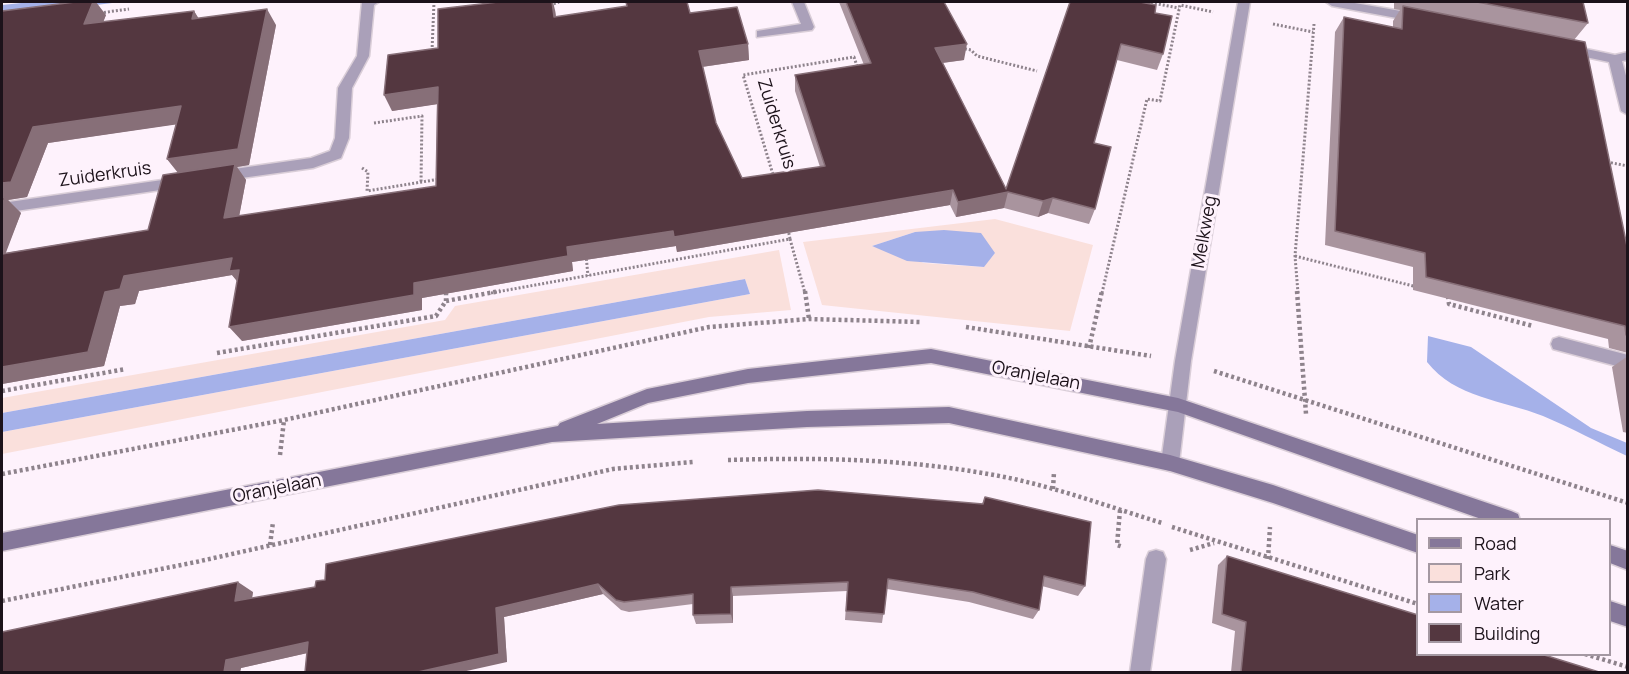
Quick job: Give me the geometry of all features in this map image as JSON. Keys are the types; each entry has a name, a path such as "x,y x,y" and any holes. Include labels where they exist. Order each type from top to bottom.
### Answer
{"main road":[{"name":"Oranjelaan","path":"552,434 646,396 748,376 931,356 1178,405 1508,518"},
{"name":"Oranjelaan","path":"2,542 552,434 807,419 949,415 1170,463 1273,494 1416,543"},
{"path":"1611,554 1628,561"},
{"path":"1611,611 1628,617"}],"street":[{"path":"336,154 344,127 345,88 363,56 368,2 373,2"},
{"path":"761,34 808,27 798,2"},
{"name":"Melkweg","path":"1170,463 1244,2"},
{"path":"1332,2 1371,5 1434,21"},
{"path":"1559,47 1621,57 1628,111"},
{"name":"Zuiderkruis","path":"2,208 313,163 336,154"},
{"path":"1559,344 1628,362"},
{"path":"1140,672 1156,560"}],"path":[{"path":"432,58 434,2"},
{"path":"544,6 559,2"},
{"path":"1147,2 1179,8 1180,5 1314,32"},
{"path":"1084,385 1090,346 1147,99 1160,101 1179,8"},
{"path":"94,14 129,9"},
{"path":"433,26 443,21"},
{"path":"1304,447 1308,400 1295,256 1314,22"},
{"path":"957,47 971,50 977,56 1037,71"},
{"name":"Zuiderkruis","path":"777,188 743,75 854,57 860,74"},
{"path":"344,127 422,116 421,183"},
{"path":"336,154 368,172 367,191 444,178"},
{"path":"1605,161 1628,166"},
{"path":"787,222 808,302 809,319"},
{"path":"446,301 790,239"},
{"path":"585,246 588,276"},
{"path":"1295,256 1426,290"},
{"path":"217,353 436,316 446,301 446,279"},
{"path":"1437,292 1448,295 1449,304 1533,326 1559,344"},
{"path":"2,391 126,369"},
{"path":"1053,489 1058,437"},
{"path":"719,460 810,457 874,459 965,471 1053,489 1268,559 1416,603"},
{"path":"2,601 196,562 613,469 696,462"},
{"path":"1268,559 1273,494"},
{"path":"1592,656 1628,667"}],"green space":[{"path":"995,219 1093,245 1070,331 822,305 803,242","holes":["915,232 995,253 983,267 924,263 872,246"]},
{"path":"779,250 791,310 709,317 2,454 2,432 750,294 745,279 2,413 2,398 445,320 455,306"}],"water":[{"path":"31,2 120,2 2,17 2,5"},
{"path":"944,230 981,233 995,253 984,267 907,261 872,246 915,232"},
{"path":"745,279 750,294 2,432 2,413"},
{"path":"1428,336 1471,347 1591,428 1627,443 1627,456 1543,416 1465,391 1451,383 1427,362"}],"building":[{"path":"93,2 84,24 194,11 192,19 267,9 238,149 167,159 181,106 33,127 11,182 2,183 2,11"},
{"path":"498,2 552,2 554,17 627,6 626,2 687,2 690,13 737,7 748,44 699,51 716,123 742,178 825,166 795,75 871,63 846,2 944,2 967,44 935,48 1006,189 1070,2 1140,2 1156,5 1155,13 1172,16 1163,54 1121,44 1094,143 1111,147 1095,209 1053,198 1043,201 1008,192 958,202 953,190 674,237 673,231 567,247 568,256 414,283 414,295 229,327 239,270 229,271 232,258 124,276 120,289 105,292 88,352 2,367 2,254 148,230 163,175 235,164 224,218 436,186 438,87 384,95 388,55 438,48 438,9"},
{"path":"1477,2 1583,2 1588,23"},
{"path":"1403,6 1585,42 1628,251 1628,335 1626,335 1625,326 1426,277 1425,253 1335,231 1344,17 1402,29"},
{"path":"818,490 983,504 985,497 1091,522 1085,586 1044,576 1039,610 973,592 888,579 884,614 846,611 848,582 731,587 731,614 693,615 693,594 624,602 616,600 598,584 496,608 499,654 418,672 305,672 308,642 226,660 224,672 2,672 2,632 238,582 235,601 315,587 316,581 325,580 326,564 619,505"},
{"path":"1227,556 1416,614 1416,656 1547,656 1599,672 1241,672 1246,622 1222,614"}]}
